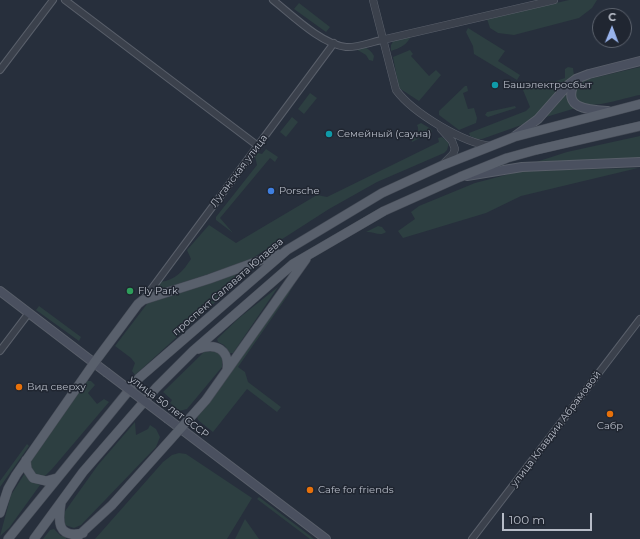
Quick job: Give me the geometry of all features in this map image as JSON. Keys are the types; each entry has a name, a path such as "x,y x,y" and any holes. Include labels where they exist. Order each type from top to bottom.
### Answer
{"main road":[{"path":"514,137 538,119 568,85 576,79 588,74 640,61"},
{"path":"576,79 571,95 576,105 581,108 612,111"},
{"name":"проспект Салавата Юлаева","path":"8,539 56,478 139,378 287,250 382,193 443,165 514,137 640,104"},
{"path":"34,539 62,500 130,416 193,351 293,264 384,211 507,158 640,126"},
{"path":"460,177 522,167 640,162"},
{"path":"0,513 8,489 26,460 134,309 144,300 251,265 287,250"},
{"path":"75,539 112,505 181,430 206,400 294,274 310,254"},
{"name":"улица 50 лет СССР","path":"0,291 28,314 326,539"},
{"path":"193,351 209,346 219,348 226,354 228,364 227,370"},
{"path":"26,460 27,469 33,478 46,481 56,478"},
{"path":"62,500 59,521 62,529 71,534 84,532"}],"street":[{"path":"0,70 53,0"},
{"path":"65,0 258,146"},
{"path":"273,0 320,36 334,43 347,47 554,0"},
{"path":"373,0 396,90 401,97 435,123 450,138 455,149 453,154 443,165"},
{"name":"Луганская улица","path":"144,300 334,43"},
{"path":"435,123 479,144 492,146"},
{"path":"0,351 28,314"},
{"name":"улица Клавдии Абрамовой","path":"472,539 640,319"}],"shaded area":[{"path":"569,0 597,0 592,8 579,18 514,35 498,33 490,28 487,19"},
{"path":"299,3 330,27 326,32 294,9"},
{"path":"468,28 505,51 498,61 520,75 517,80 474,54 473,46 466,32"},
{"path":"411,36 403,46 391,51 391,45 394,40"},
{"path":"361,46 372,52 374,56 373,61 369,60 366,55 356,49"},
{"path":"410,50 413,54 411,56 429,76 436,70 441,75 419,101 399,88 393,57"},
{"path":"568,67 573,68 574,76 535,118 527,123 482,139 477,139 470,136 469,133 526,111 530,107 523,90 529,86 529,83 556,81 565,78 565,69"},
{"path":"640,67 640,95 608,103 590,105 578,102 576,99 574,90 577,85 585,80"},
{"path":"465,86 467,86 468,91 463,93 468,109 474,108 477,118 476,123 459,130 439,115 439,111"},
{"path":"568,92 568,100 576,108 546,117"},
{"path":"310,93 317,98 304,114 298,109"},
{"path":"515,106 516,108 488,117 485,115 487,112"},
{"path":"292,117 298,122 286,137 280,132"},
{"path":"421,123 431,129 432,132 412,142 411,139 418,131 417,125"},
{"path":"640,136 640,159 533,163 567,152"},
{"path":"442,137 449,143 447,150 444,153 377,182 329,209 248,261 151,293 160,282 175,277 185,267 191,259 187,250 209,225 236,243 317,195 327,197 439,142 438,138"},
{"path":"266,149 278,157 275,162 270,158 220,218 233,233 216,220 216,217 257,165 255,156 258,153 262,154"},
{"path":"638,168 521,196 486,213 403,238 398,231 415,219 411,212 419,206 475,183 521,171"},
{"path":"378,226 382,227 386,232 379,234 366,232"},
{"path":"255,266 135,375 132,371 135,363 131,358 115,346 147,304 155,298"},
{"path":"290,283 293,286 288,295 238,367 245,372 248,382 281,407 277,412 247,389 213,432 198,420 197,417"},
{"path":"278,287 233,353 230,353 224,345 218,342 217,339 239,318"},
{"path":"39,306 81,337 79,341 36,310"},
{"path":"214,349 222,357 222,367 187,409 179,411 170,403 172,400 163,392 205,351"},
{"path":"87,381 91,381 95,385 88,393 97,404 104,399 109,402 44,477 36,475 31,471 29,460 82,384"},
{"path":"135,422 136,435 148,429 150,425 156,429 160,437 156,447 81,525 74,528 65,525 63,514 98,465"},
{"path":"27,444 29,446 0,487 0,481"},
{"path":"179,453 186,454 252,498 227,539 95,539 163,462 172,455"},
{"path":"25,473 30,480 40,485 9,528 0,536 11,495"},
{"path":"259,497 314,539 310,539 257,499"},
{"path":"245,519 259,539 235,539"},
{"path":"54,529 61,536 66,536 66,539 43,539 50,530"}],"place":[{"name":"Башэлектросбыт","path":"495,85"},
{"name":"Семейный (сауна)","path":"329,134"},
{"name":"Porsche","path":"271,191"},
{"name":"Fly Park","path":"130,291"},
{"name":"Вид сверху","path":"19,387"},
{"name":"Сабр","path":"610,414"},
{"name":"Cafe for friends","path":"310,490"}]}
